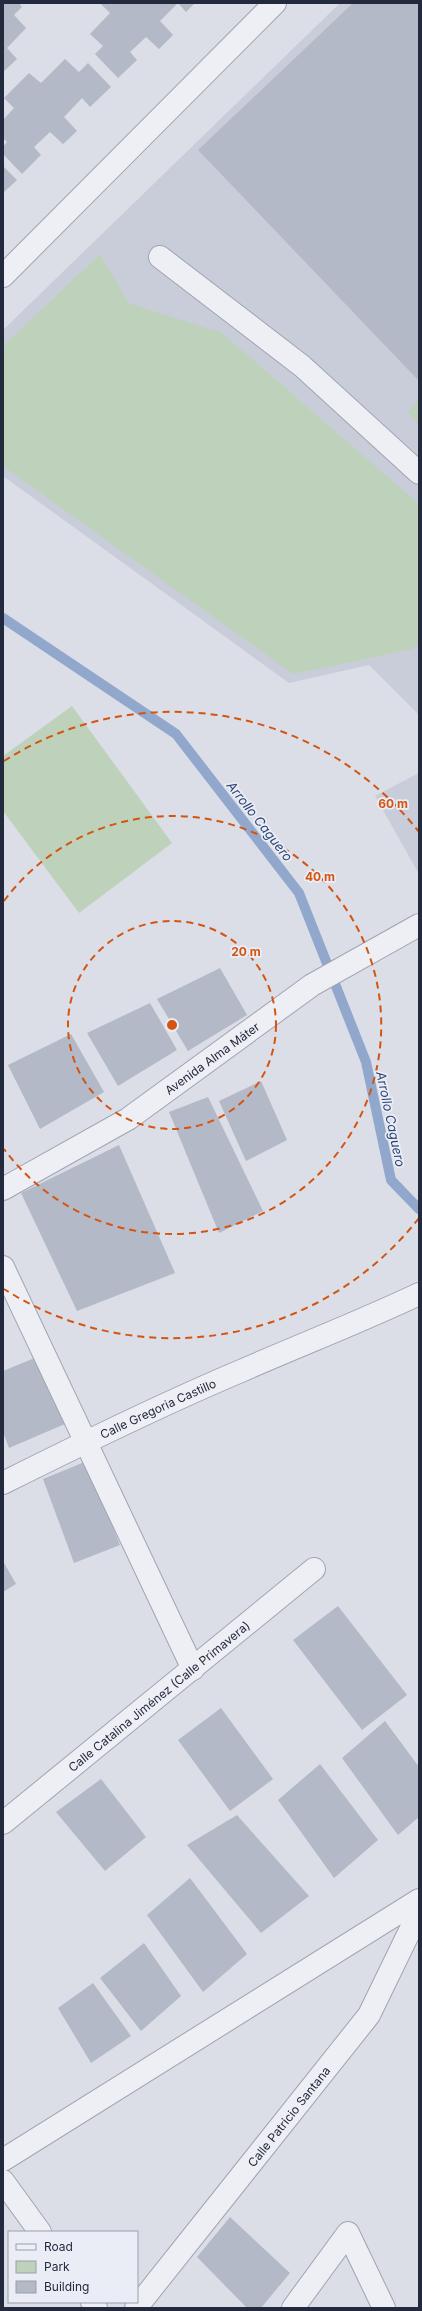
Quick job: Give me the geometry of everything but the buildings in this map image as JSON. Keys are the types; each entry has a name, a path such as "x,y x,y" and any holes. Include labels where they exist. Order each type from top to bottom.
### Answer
{"street":[{"path":"3,276 275,3"},
{"path":"160,257 302,366 419,473"},
{"name":"Avenida Alma Máter","path":"3,1189 128,1119 312,986 419,925"},
{"path":"3,1267 193,1669"},
{"name":"Calle Gregoria Castillo","path":"3,1483 86,1442 240,1371 316,1340 419,1294"},
{"name":"Calle Catalina Jiménez (Calle Primavera)","path":"3,1823 314,1570"},
{"path":"3,2160 419,1900"},
{"name":"Calle Patricio Santana","path":"136,2308 369,2015 419,1912"},
{"path":"3,2181 39,2231"},
{"path":"293,2308 348,2233 384,2308"}],"shaded area":[{"path":"340,3 419,3 419,715 369,665 289,683 3,476 3,330"},
{"path":"419,773 419,874 375,796"}],"green space":[{"path":"100,254 129,303 222,333 419,504 419,644 413,649 293,674 3,466 3,346"},
{"path":"419,399 419,424 407,413"},
{"path":"72,706 172,843 79,913 3,811 3,756"}],"waterway":[{"name":"Arrollo Caguero","path":"3,618 176,734 299,893 366,1062 391,1180 419,1209"}]}
